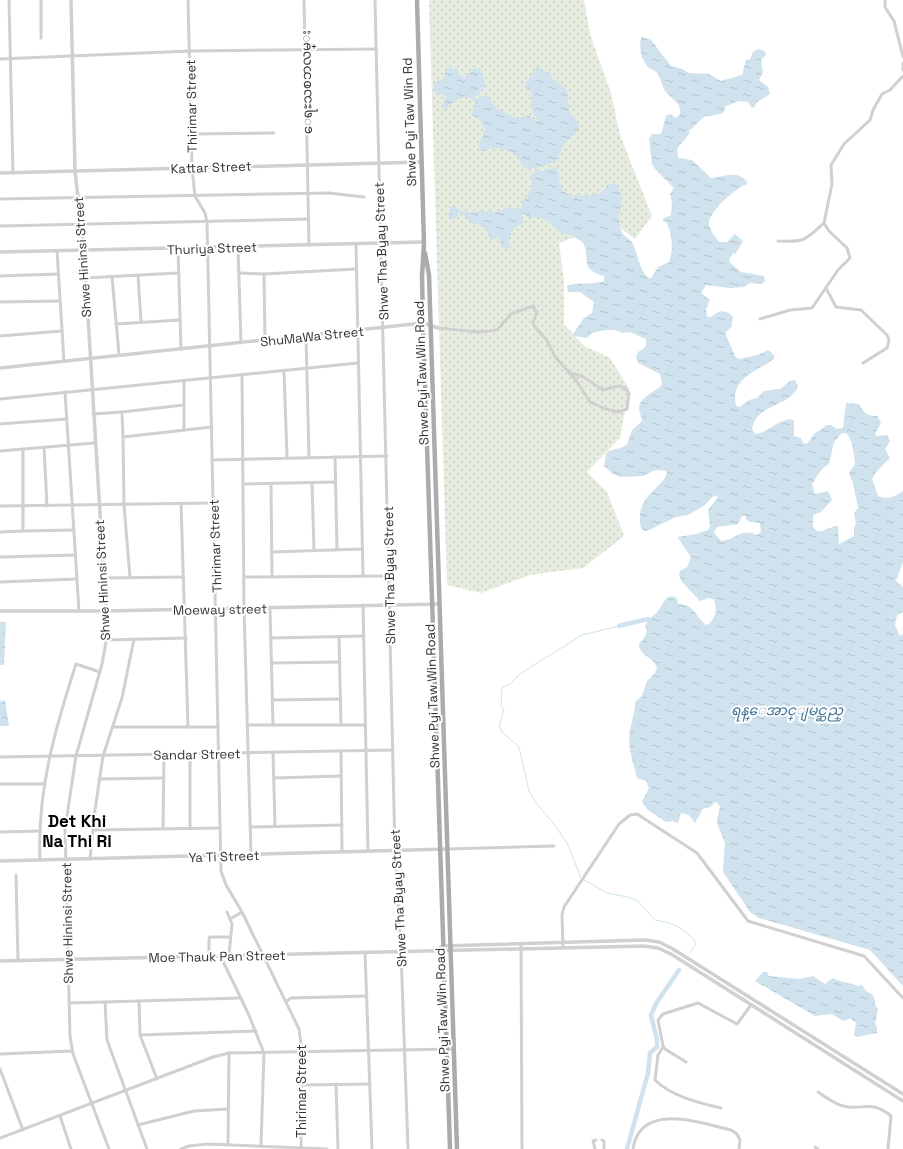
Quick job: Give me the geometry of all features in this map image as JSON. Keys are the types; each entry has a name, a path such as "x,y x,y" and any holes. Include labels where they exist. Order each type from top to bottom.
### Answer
{"main road":[{"name":"Shwe Pyi Taw Win Rd","path":"416,0 424,243"},
{"name":"Shwe Pyi Taw Win Road","path":"424,243 422,276 423,324 450,1149"},
{"name":"Shwe Pyi Taw Win Road","path":"424,243 429,275 450,946 458,1149"}],"street":[{"path":"8,0 13,173"},
{"path":"41,38 42,0"},
{"name":"Shwe Hininsi Street","path":"71,0 75,171 84,251 94,443 106,611 106,640 100,672 76,756 66,829 69,1003 72,1051 109,1149"},
{"name":"Thirimar Street","path":"188,0 192,168 195,196 205,213 207,222 221,871 226,885 242,912 287,1001 299,1030 302,1052 301,1148"},
{"name":"ေရႊသစၥာလမ္း","path":"304,0 309,245"},
{"name":"Shwe Tha Byay Street","path":"375,0 384,328 395,850 401,952 408,1149"},
{"path":"885,0 885,7 894,21 903,57"},
{"path":"0,59 190,51 376,49"},
{"path":"903,63 903,70"},
{"path":"778,241 796,242 806,239 824,223 832,184 831,165 844,144 870,120 873,110 882,94 890,90 903,76"},
{"path":"191,134 274,133"},
{"name":"Kattar Street","path":"0,173 422,162"},
{"path":"0,199 329,193 364,197"},
{"path":"0,226 308,219"},
{"path":"760,319 790,310 812,308 838,270 850,258 847,248 828,231 824,223"},
{"name":"Thuriya Street","path":"0,252 424,243"},
{"path":"356,245 363,576"},
{"path":"238,247 242,343"},
{"path":"178,249 181,349"},
{"path":"57,251 64,361"},
{"path":"240,273 264,274 356,269"},
{"path":"85,278 178,273"},
{"path":"0,276 58,274"},
{"path":"264,274 265,341"},
{"path":"138,275 141,322"},
{"path":"112,277 119,354"},
{"path":"826,288 836,307 861,310 888,335 889,340 886,348 863,363"},
{"path":"0,302 60,301"},
{"name":"ShuMaWa Street","path":"0,368 119,354 265,341 423,324 438,328 479,332 496,330 511,314 533,306 537,313 533,322 534,326 543,335 555,357 570,372 593,404 621,413 627,409 629,393 626,388 621,386 612,386 603,390 592,381 579,374 570,372"},
{"path":"116,324 180,320"},
{"path":"0,336 62,331"},
{"path":"306,336 308,368 309,457"},
{"path":"0,399 91,389 242,376 358,363"},
{"path":"284,371 287,457"},
{"path":"242,376 245,577 244,608 251,855"},
{"path":"184,381 184,430"},
{"path":"66,392 79,611"},
{"path":"93,414 184,405"},
{"path":"122,412 124,505 130,578"},
{"path":"426,418 433,418"},
{"path":"0,424 67,419"},
{"path":"123,437 212,428"},
{"path":"0,451 94,443"},
{"path":"44,448 48,506"},
{"path":"23,450 23,531"},
{"path":"335,456 337,549"},
{"path":"212,460 243,458 387,456"},
{"path":"243,484 335,482"},
{"path":"312,483 314,550"},
{"path":"271,484 272,576"},
{"path":"429,493 436,492"},
{"path":"181,503 188,726"},
{"path":"0,506 98,506 213,503"},
{"path":"0,532 74,530"},
{"path":"272,552 362,549"},
{"path":"0,557 75,555"},
{"path":"245,577 389,576"},
{"path":"103,578 184,577"},
{"path":"0,582 77,579"},
{"name":"Moeway street","path":"0,611 185,610 440,604"},
{"path":"363,605 368,851"},
{"path":"270,607 273,725"},
{"path":"271,638 364,636"},
{"path":"339,637 341,725"},
{"path":"106,640 186,638"},
{"path":"90,859 103,756 122,698 134,639"},
{"path":"272,663 340,662"},
{"path":"40,860 39,831 48,757 76,664 100,672"},
{"path":"272,700 340,699"},
{"path":"247,725 366,725"},
{"path":"113,727 218,727"},
{"name":"Sandar Street","path":"0,757 393,750"},
{"path":"341,751 342,852"},
{"path":"272,752 275,826"},
{"path":"163,829 164,754"},
{"path":"190,754 190,828"},
{"path":"274,778 341,776"},
{"path":"99,779 164,778"},
{"path":"0,784 45,784"},
{"path":"563,948 562,915 564,907 619,824 630,815 637,814 697,853 748,921 864,956 903,998"},
{"path":"250,827 342,825"},
{"path":"93,830 220,828"},
{"path":"0,832 39,831"},
{"path":"447,849 554,846"},
{"name":"Ya Ti Street","path":"0,861 447,849"},
{"path":"16,875 18,961"},
{"path":"227,912 232,931 230,936 229,954"},
{"path":"230,919 242,912"},
{"path":"209,955 210,937 230,936"},
{"path":"434,951 443,946 645,940 659,942 673,949 903,1094"},
{"path":"521,944 522,1149"},
{"name":"Moe Thauk Pan Street","path":"0,961 229,954 263,955 365,952 451,952 644,946 658,948 671,954 903,1101"},
{"path":"365,952 372,1149"},
{"path":"220,955 256,1031 264,1053 261,1145"},
{"path":"287,1001 291,998 367,996"},
{"path":"69,1003 241,998"},
{"path":"140,1001 140,1035 157,1079"},
{"path":"105,1002 107,1040 147,1149"},
{"path":"721,1108 706,1105 681,1096 661,1086 655,1080 658,1055 663,1047 658,1020 663,1014 698,1003 736,1024 750,1005"},
{"path":"140,1035 256,1031"},
{"path":"663,1047 686,1062"},
{"path":"0,1138 229,1053 454,1049"},
{"path":"0,1054 72,1051"},
{"path":"228,1144 229,1053"},
{"path":"0,1069 23,1130"},
{"path":"336,1084 338,1149"},
{"path":"302,1085 370,1084"},
{"path":"818,1092 843,1106 876,1106 891,1116 888,1149"},
{"path":"138,1126 194,1111 228,1109"},
{"path":"60,1116 72,1149"},
{"path":"633,1149 639,1134 649,1123 661,1120 681,1119 731,1130 737,1134 740,1140 739,1149"},
{"path":"595,1149 593,1141 596,1140"},
{"path":"602,1140 605,1145 604,1149"},
{"path":"181,1149 207,1144 228,1144 327,1149"}],"shaded area":[{"path":"429,0 584,0 590,34 611,93 620,135 652,216 635,239 614,223 559,243 564,281 564,324 584,346 610,358 629,389 620,438 587,472 607,492 624,536 583,568 530,575 481,593 447,585"}],"water":[{"name":"ရန္ေအာင္ျမင္ဆည္","path":"643,37 651,40 671,66 689,73 709,74 721,81 742,75 746,60 750,59 753,52 758,49 765,51 766,55 761,60 763,72 759,80 768,87 770,94 757,102 754,108 751,107 748,102 739,101 726,106 723,113 705,116 689,131 689,134 677,149 678,158 692,160 711,178 735,175 743,178 747,182 747,184 731,194 718,206 710,218 709,226 719,242 727,242 735,234 743,241 736,253 732,254 729,260 730,263 741,272 764,276 765,281 762,284 750,283 744,287 729,288 706,285 701,293 710,300 706,309 707,317 711,317 722,311 733,317 731,327 725,333 735,356 739,359 758,355 768,350 774,355 774,359 752,372 741,382 735,396 736,406 740,407 749,400 757,398 764,391 780,389 790,381 795,380 798,386 794,393 760,414 752,429 755,434 763,432 781,422 791,419 794,421 794,436 801,438 803,443 807,444 814,434 827,425 831,425 837,429 843,428 846,403 859,404 862,410 866,413 877,416 881,423 875,434 876,436 887,435 890,441 885,449 890,458 876,472 872,479 878,496 885,498 891,497 903,491 903,562 896,581 903,587 903,612 897,615 895,625 900,636 903,634 903,986 870,950 759,918 750,912 723,872 725,843 718,826 717,819 720,807 718,803 715,802 710,807 703,809 695,823 689,815 681,813 678,823 673,821 666,822 648,810 642,802 649,788 646,781 637,778 631,754 629,736 635,702 642,696 647,681 655,673 657,668 653,661 641,651 639,644 646,634 645,626 647,622 670,596 677,598 678,604 691,608 706,625 713,619 716,608 713,599 709,598 700,601 682,582 679,575 680,571 687,567 691,557 678,537 708,530 710,526 708,510 718,497 714,495 704,506 688,515 676,517 647,531 644,531 640,524 643,503 666,476 667,471 655,470 643,476 620,477 613,474 604,466 606,454 609,451 623,447 627,444 632,430 642,421 639,411 641,402 662,384 660,374 638,363 636,357 638,352 646,347 646,339 630,332 622,333 615,330 605,330 592,333 587,338 574,336 573,334 584,318 592,313 594,302 580,292 568,292 567,286 604,281 604,276 592,271 589,268 584,244 571,235 560,232 549,222 541,218 533,217 528,219 525,213 521,215 524,223 516,227 511,232 509,240 510,248 506,249 503,248 498,237 491,240 486,229 481,225 473,224 462,213 458,213 458,216 454,220 449,218 450,206 456,207 461,211 472,213 480,211 496,212 509,207 518,209 522,208 524,200 532,185 529,177 535,172 534,168 528,169 523,167 515,154 506,150 491,148 483,152 478,148 485,130 479,119 471,115 476,103 469,97 465,97 456,100 444,110 442,106 447,97 436,93 434,90 434,83 443,79 447,68 457,69 460,76 466,77 471,69 479,68 482,71 485,87 474,97 476,100 482,96 488,96 500,111 515,118 529,116 537,122 538,121 530,106 532,92 526,88 525,84 537,67 551,74 552,78 567,90 569,111 580,127 564,145 557,161 536,168 537,172 558,167 560,184 563,190 566,193 577,196 600,194 609,184 615,183 621,195 621,230 633,244 645,274 648,278 651,278 658,267 669,262 672,252 671,238 667,223 663,221 663,219 671,215 672,202 670,194 674,188 652,164 649,139 652,134 661,134 666,116 671,114 675,118 679,116 680,108 676,101 665,91 658,74 648,67 644,61 640,49 641,38","holes":["842,433 846,433 853,447 855,464 849,473 853,483 858,508 854,513 856,523 854,528 854,536 839,544 838,526 821,531 818,531 813,527 813,515 821,512 832,500 828,491 815,494 812,485 821,470 829,464 834,442","745,515 746,519 750,522 760,523 761,532 757,535 747,532 731,539 721,541 714,533 717,527 738,524 742,516"]},
{"path":"0,622 6,622 4,665 0,665"},
{"path":"5,700 9,726 0,726 0,701"},
{"path":"763,972 767,972 769,976 799,979 813,976 825,984 833,978 858,986 862,985 866,991 872,994 875,1000 875,1005 878,1009 875,1024 877,1027 877,1033 857,1037 854,1036 856,1023 850,1018 843,1021 832,1014 815,1016 755,981"}],"waterway":[{"path":"619,626 648,619"},
{"path":"581,878 568,845 554,824 536,803 529,791 519,747 502,732 499,726 504,709 501,707 502,688 510,684 519,675 537,663 582,635 619,626"},
{"path":"584,880 607,893 628,897 638,901 655,920 679,927 693,938 696,944 690,953"},
{"path":"627,1149 648,1073 650,1053 657,1047 657,1040 651,1015 657,1002 679,970"}],"district":[{"name":"Det Khi Na Thi Ri","path":"77,831"}]}
